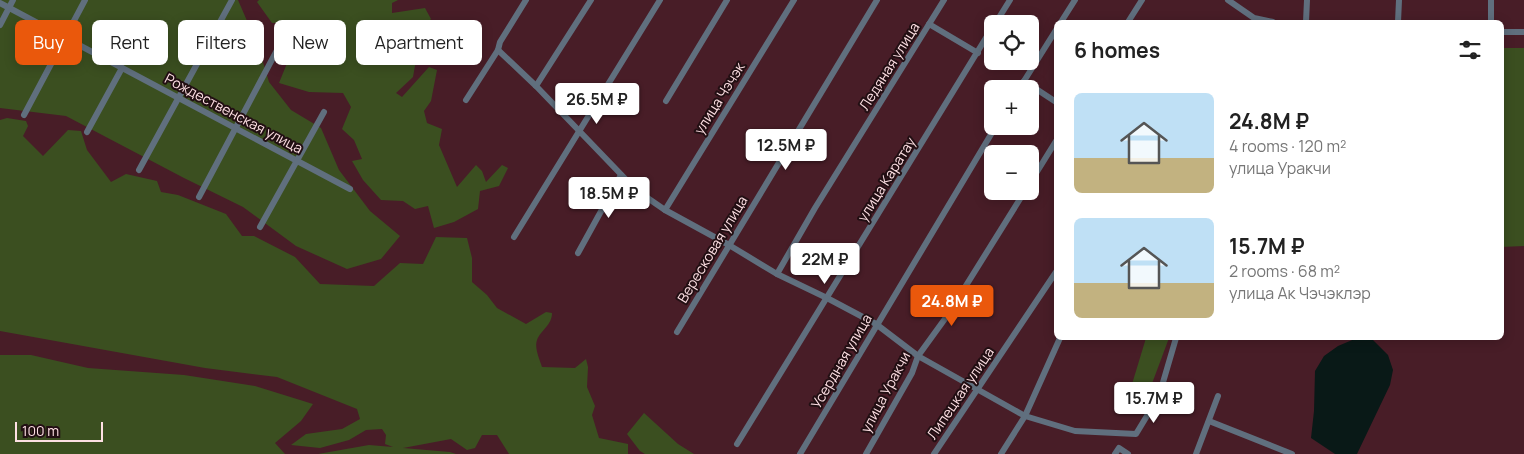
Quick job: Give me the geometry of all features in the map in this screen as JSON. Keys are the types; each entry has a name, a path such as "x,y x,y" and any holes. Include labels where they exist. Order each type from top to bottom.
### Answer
{"street":[{"path":"0,24 13,0"},
{"path":"74,20 85,0"},
{"path":"139,170 232,0"},
{"path":"466,100 498,50 500,42 526,0"},
{"path":"536,86 591,0"},
{"path":"514,237 580,133 660,0"},
{"path":"666,101 727,0"},
{"name":"улица Чэчэк","path":"665,210 794,0"},
{"name":"Вересковая улица","path":"676,332 877,0"},
{"name":"Ледяная улица","path":"776,274 944,0"},
{"path":"1001,15 1010,0"},
{"path":"1062,20 1075,0"},
{"path":"1129,20 1142,0"},
{"path":"1228,0 1258,20"},
{"path":"1306,20 1307,0"},
{"path":"1398,20 1399,0"},
{"path":"1491,0 1491,20"},
{"name":"Рождественская улица","path":"0,3 31,20"},
{"path":"929,24 978,53"},
{"path":"1504,32 1524,32"},
{"path":"1025,80 1054,33"},
{"name":"улица Каратау","path":"737,444 984,42"},
{"name":"Рождественская улица","path":"82,47 350,189"},
{"path":"498,50 536,86 636,190 665,210 729,245 776,274 876,324 918,356 1025,416 1075,431 1136,434 1159,396 1175,340"},
{"path":"199,197 274,56"},
{"path":"24,115 51,65"},
{"path":"87,132 122,68"},
{"path":"1039,91 1054,101"},
{"path":"260,228 324,112"},
{"name":"Усердная улица","path":"800,454 991,135"},
{"path":"1039,168 1054,144"},
{"path":"578,253 621,175"},
{"name":"улица Уракчи","path":"866,454 912,373 918,356 947,316 1019,200"},
{"name":"Липецкая улица","path":"934,454 1054,276"},
{"path":"1001,454 1025,416 1059,340"},
{"path":"1196,454 1218,396"},
{"path":"1209,421 1277,451 1292,454"},
{"path":"1115,454 1119,448 1128,454"}],"green space":[{"path":"0,0 238,0 247,20 178,20 178,65 264,65 269,82 291,110 321,128 339,170 370,211 400,236 381,259 347,269 296,246 243,207 66,116 0,108"},
{"path":"259,0 398,0 392,3 392,13 425,8 430,20 356,20 356,65 415,65 413,77 396,93 402,97 429,67 437,70 431,101 424,111 427,123 442,129 439,145 457,187 476,165 482,171 486,182 502,165 508,168 499,186 480,191 478,209 454,222 434,228 428,206 415,209 403,201 381,200 363,180 352,161 362,159 354,140 342,129 351,107 343,93 309,92 279,83 286,65 346,65 346,20 274,20 274,23 272,23 257,2"},
{"path":"1504,48 1524,48 1524,246 1504,247"},
{"path":"7,118 26,121 28,126 23,136 43,156 68,130 81,131 87,150 111,182 126,174 157,181 161,192 178,195 226,214 242,236 254,236 295,257 320,284 374,286 400,263 423,264 436,237 467,238 472,258 472,282 487,295 497,308 526,324 546,312 552,313 550,321 536,343 542,367 575,368 586,359 588,367 587,387 595,406 592,415 599,438 628,444 628,454 509,454 497,435 482,435 475,448 467,450 451,439 403,448 456,454 318,454 369,445 393,447 385,444 386,435 382,429 366,430 349,440 320,448 291,445 306,434 342,429 360,419 357,409 277,377 205,368 0,331 0,120"},
{"path":"1145,340 1168,340 1141,413 1133,413 1128,407 1129,394"},
{"path":"0,355 31,355 88,368 184,375 255,386 313,404 301,421 275,443 285,454 0,454"},
{"path":"644,413 678,444 694,454 645,454 640,451 627,434"}],"shaded area":[{"path":"1352,340 1373,340 1388,355 1393,370 1390,385 1357,454 1335,454 1311,438 1315,371 1324,356 1338,346"}]}
